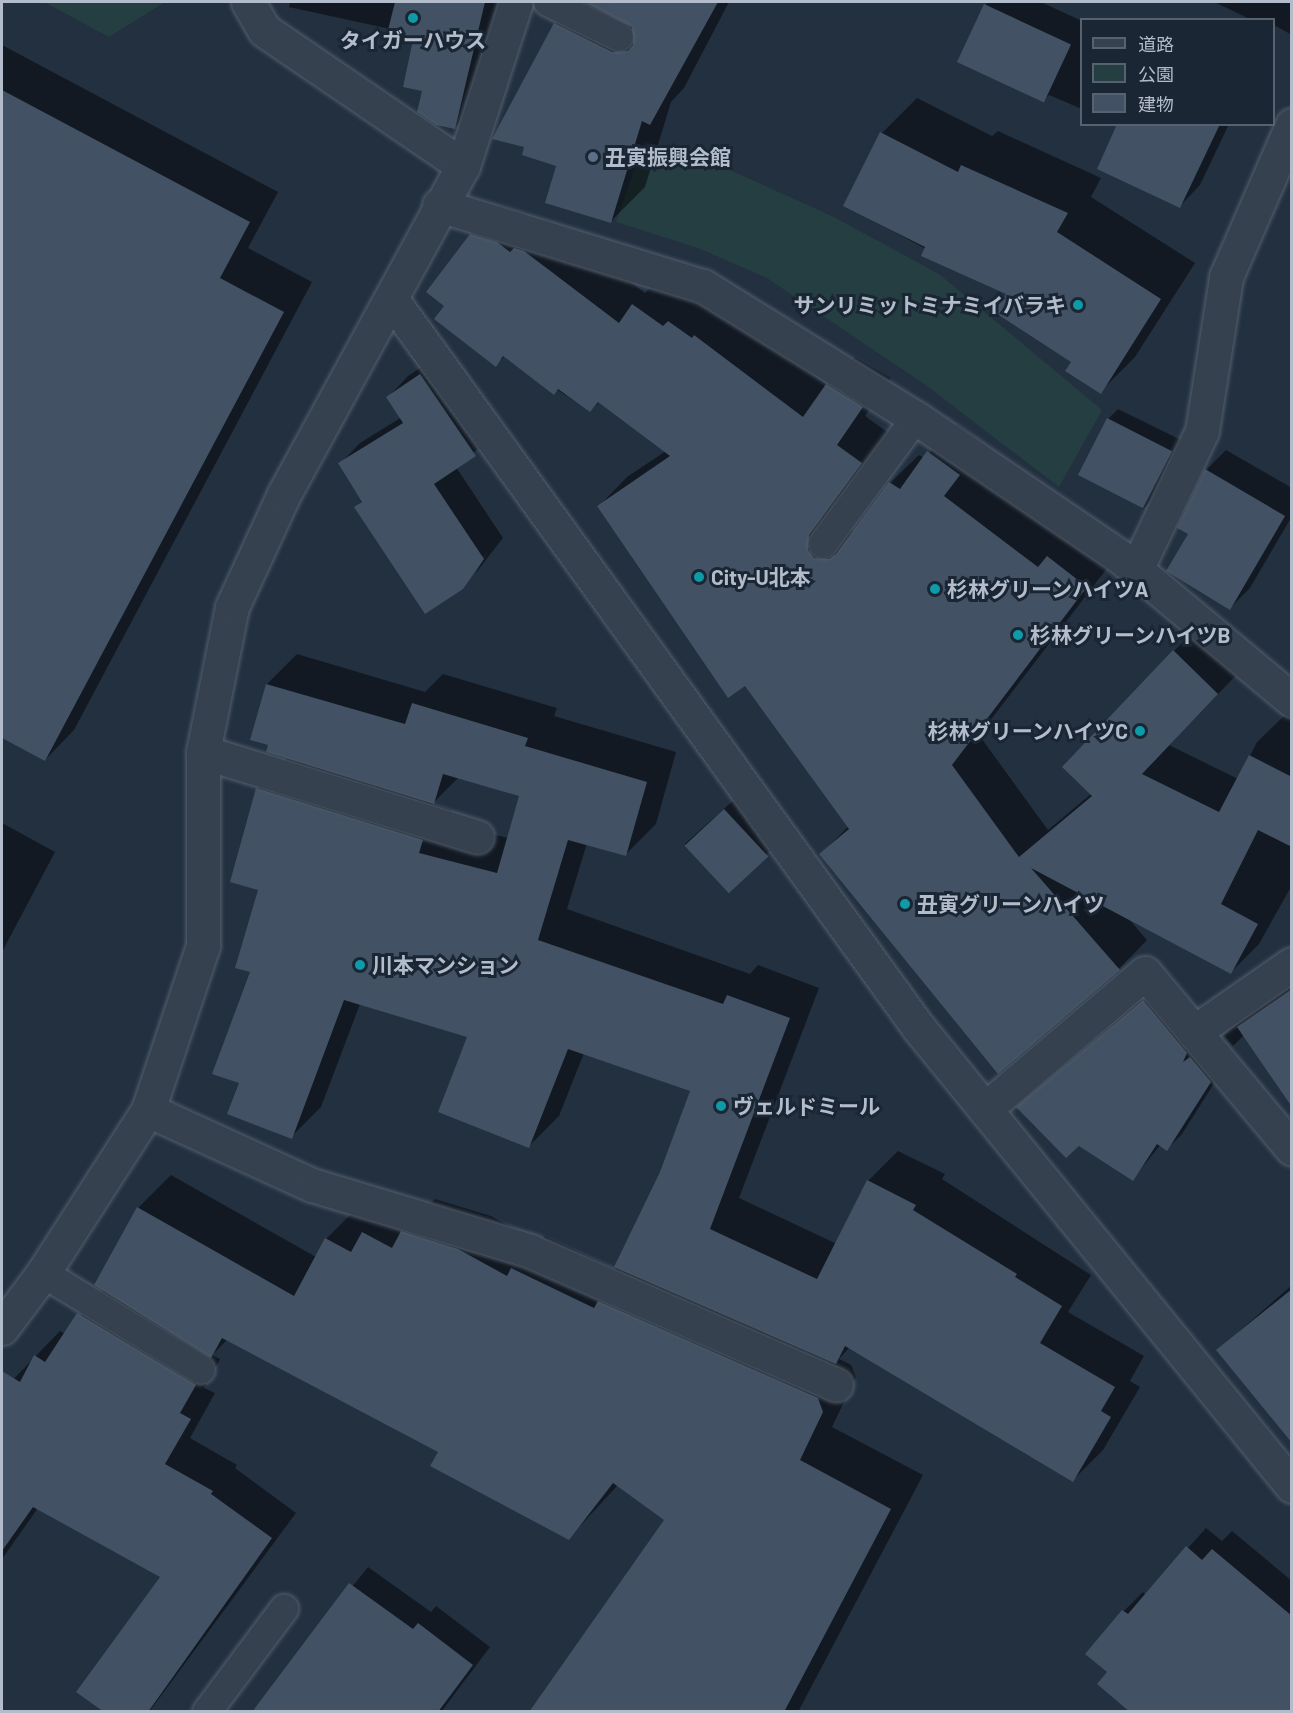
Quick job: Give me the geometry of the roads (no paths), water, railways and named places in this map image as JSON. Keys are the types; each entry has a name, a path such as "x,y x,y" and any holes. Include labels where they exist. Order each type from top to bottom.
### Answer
{"street":[{"path":"248,2 264,30 463,166"},
{"path":"2,1328 43,1273 148,1110 202,946 203,752 232,607 284,494 392,300 439,205 463,166 516,2"},
{"path":"1136,570 1202,430 1226,277 1292,125"},
{"path":"439,205 703,286 916,418 1136,570 1292,700"},
{"path":"392,300 918,1027 1292,1486"},
{"path":"203,752 477,837"},
{"path":"1194,1032 1292,964"},
{"path":"985,1109 1145,974 1292,1149"},
{"path":"148,1110 312,1185 530,1251 836,1385"}],"lane":[{"path":"548,2 618,37"},
{"path":"824,544 916,418"},
{"path":"43,1273 201,1370"},
{"path":"207,1712 284,1609"}],"place":[{"name":"タイガーハウス","path":"413,18"},
{"name":"丑寅振興会館","path":"593,157"},
{"name":"サンリミットミナミイバラキ","path":"1078,305"},
{"name":"City-U北本","path":"699,577"},
{"name":"杉林グリーンハイツA","path":"935,589"},
{"name":"杉林グリーンハイツB","path":"1018,635"},
{"name":"杉林グリーンハイツC","path":"1140,731"},
{"name":"丑寅グリーンハイツ","path":"905,904"},
{"name":"川本マンション","path":"360,965"},
{"name":"ヴェルドミール","path":"721,1106"}]}
